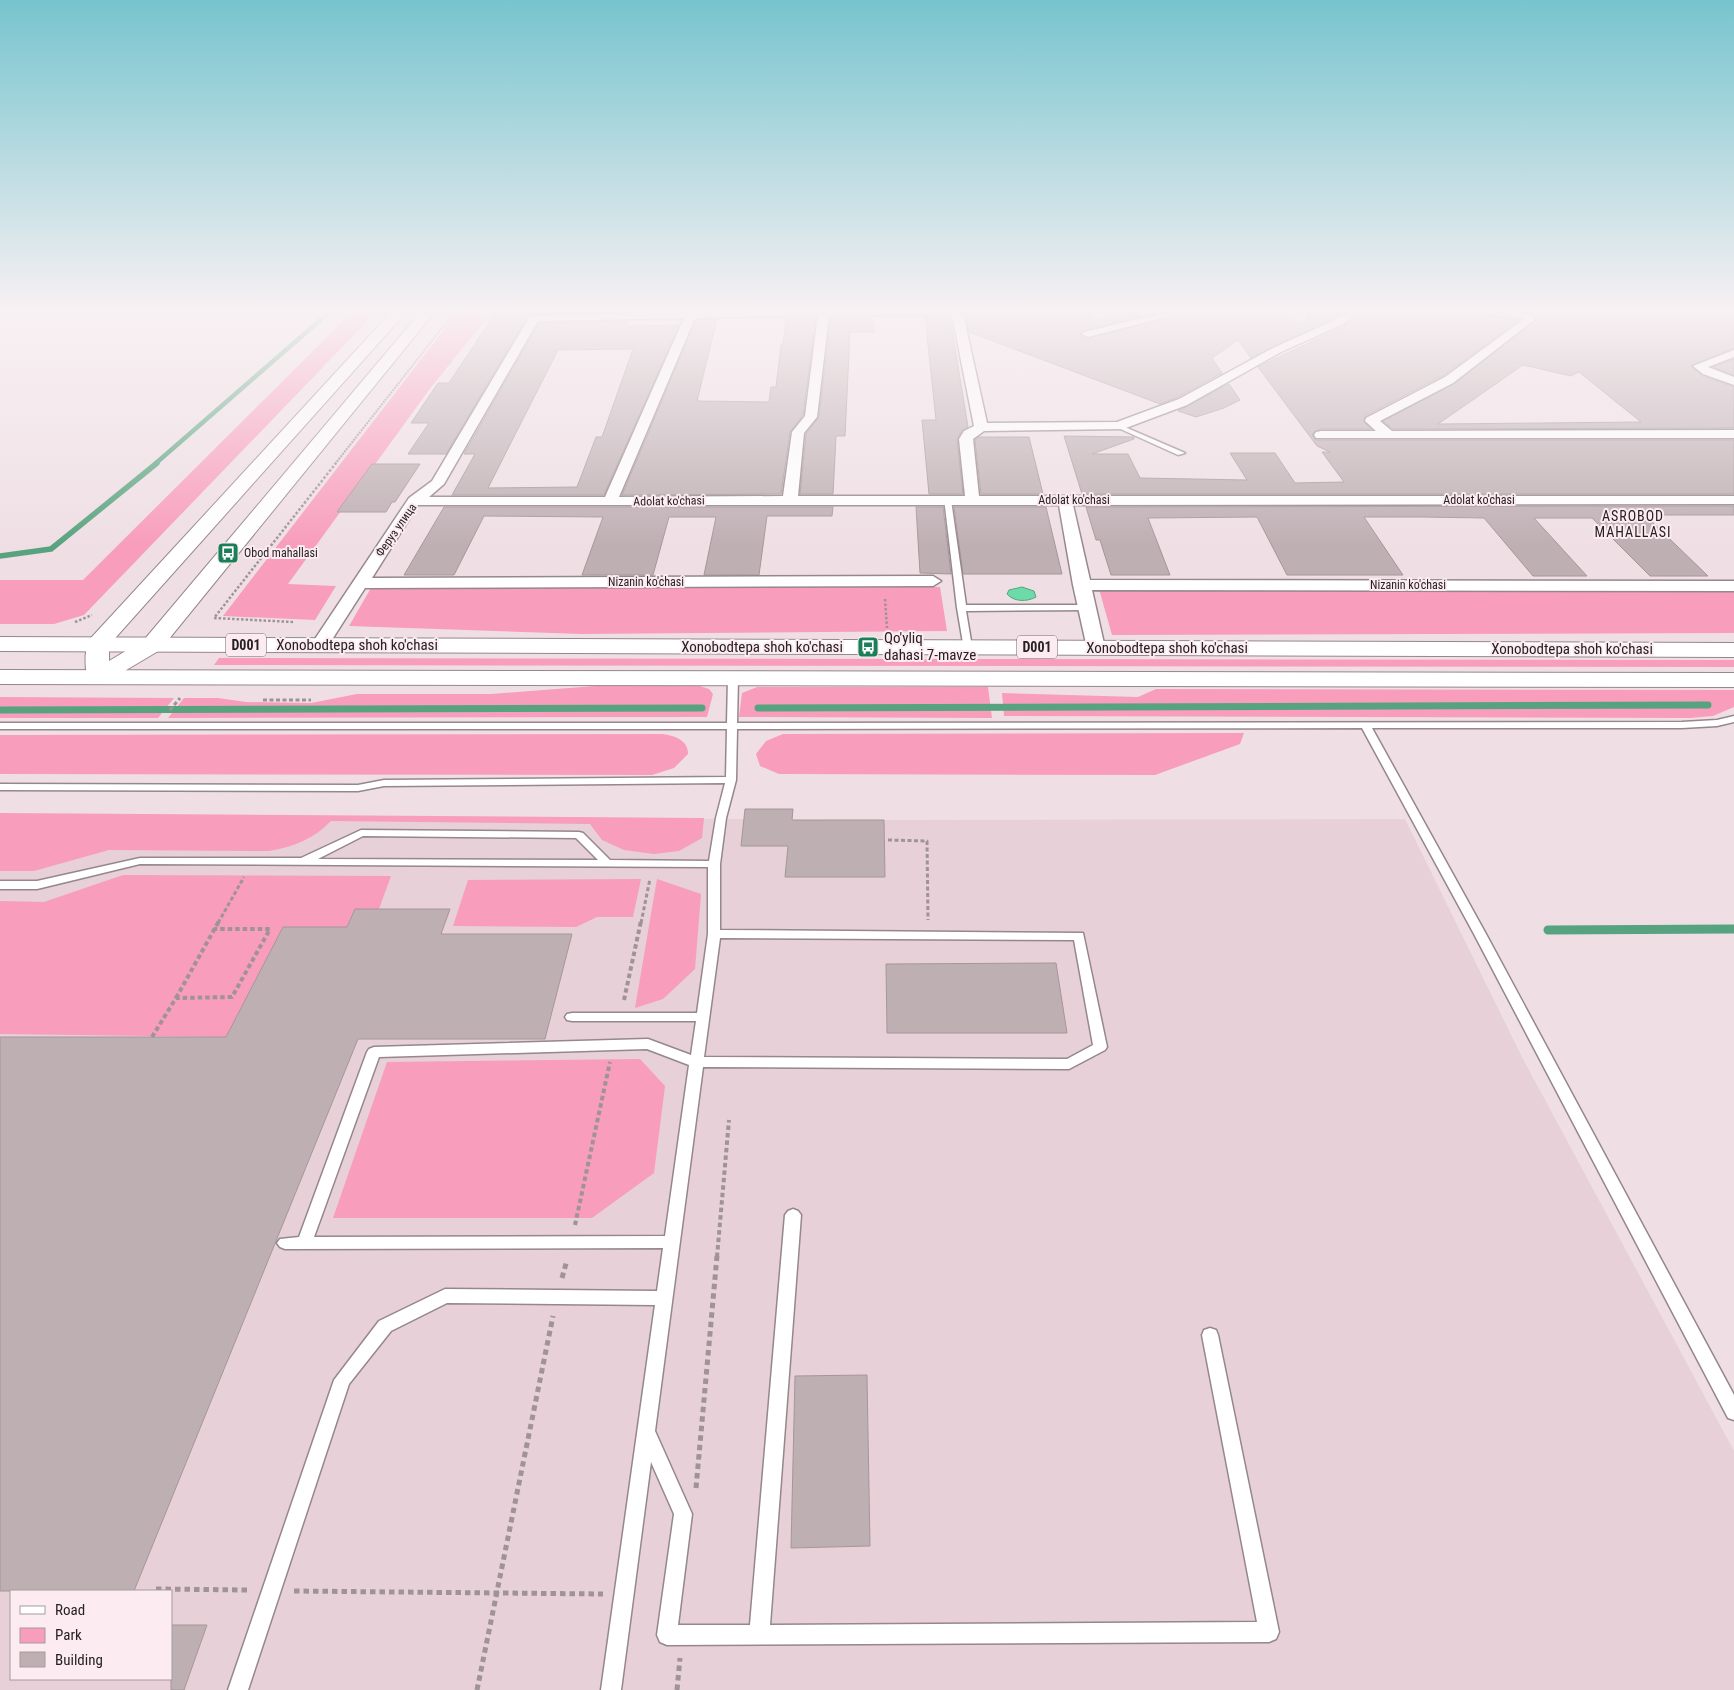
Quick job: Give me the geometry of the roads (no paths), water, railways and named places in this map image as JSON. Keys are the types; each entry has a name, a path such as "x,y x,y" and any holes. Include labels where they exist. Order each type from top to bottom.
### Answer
{"main road":[{"path":"98,677 98,644 330,388"},
{"path":"98,677 152,644 365,388"},
{"name":"Xonobodtepa shoh ko'chasi","path":"0,644 1734,650"},
{"name":"Xonobodtepa shoh ko'chasi","path":"0,677 1734,680"}],"street":[{"name":"Феруз улица","path":"320,645 414,501 437,484 492,388"},
{"path":"610,501 659,388"},
{"path":"790,500 798,432 810,417 814,388"},
{"path":"975,388 981,427"},
{"path":"972,500 966,439 969,434 981,427 1118,426 1184,402 1209,388"},
{"path":"1389,435 1371,421 1434,388"},
{"path":"1321,435 1734,434"},
{"path":"1065,500 1081,585 1096,648"},
{"name":"Adolat ko'chasi","path":"414,501 1734,500"},
{"name":"Nizanin ko'chasi","path":"359,583 933,581"},
{"name":"Nizanin ko'chasi","path":"1081,585 1734,586"}],"lane":[{"path":"1118,426 1181,453"},
{"path":"947,500 968,647"},
{"path":"961,608 1087,608"},
{"path":"611,1690 714,934 714,864 721,818 731,780 733,678"},
{"path":"0,726 1682,725 1717,723 1734,719"},
{"path":"1365,724 1480,934 1734,1412"},
{"path":"0,787 358,788 384,783 731,780"},
{"path":"302,862 361,833 578,835 608,864"},
{"path":"0,885 37,885 140,861 714,864"},
{"path":"304,1243 374,1052 648,1044 696,1062 1069,1064 1100,1047 1079,936 714,934"},
{"path":"572,1017 702,1017"},
{"path":"759,1634 793,1215"},
{"path":"285,1243 672,1242"},
{"path":"238,1690 342,1380 385,1326 445,1296 664,1298"},
{"path":"646,1431 682,1514 667,1635 1269,1632 1210,1335"}],"waterway":[{"path":"155,464 242,388"},
{"path":"0,556 51,549 157,463"},
{"path":"758,708 1708,705"},
{"path":"0,710 702,708"},
{"path":"1548,930 1734,929"}],"place":[{"name":"Obod mahallasi","path":"228,553"},
{"name":"Qo'yliq dahasi 7-mavze","path":"868,647"}],"district":[{"name":"ASROBOD MAHALLASI","path":"1633,524"}]}
